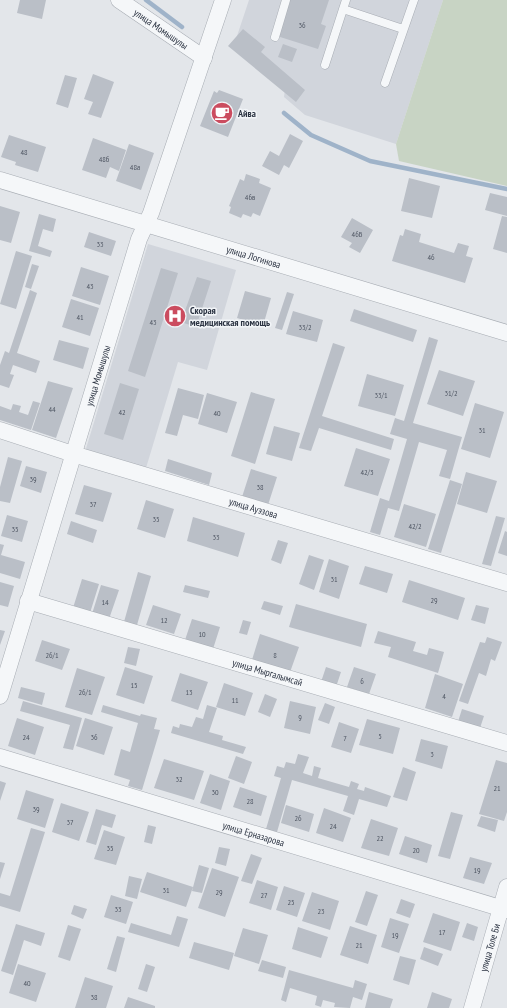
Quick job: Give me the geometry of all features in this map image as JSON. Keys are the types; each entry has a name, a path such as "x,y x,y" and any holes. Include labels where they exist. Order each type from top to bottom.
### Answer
{"street":[{"name":"улица Момышулы","path":"119,0 204,58"},
{"name":"улица Момышулы","path":"0,696 139,239 147,224 223,0"},
{"name":"улица Логинова","path":"0,180 507,333"},
{"name":"улица Ауэзова","path":"0,430 73,454 507,583"},
{"name":"улица Мыргалымсай","path":"28,602 507,743"},
{"name":"улица Ерназарова","path":"0,757 504,909"},
{"name":"улица Толе Би","path":"472,1008 504,909 507,887"}],"lane":[{"path":"275,37 286,0"},
{"path":"325,65 346,0"},
{"path":"385,84 414,0"},
{"path":"343,9 404,29"}],"shaded area":[{"path":"249,0 443,0 396,144 305,115 284,97 286,81 235,42"},
{"name":"Скорая медицинская помощь","path":"148,244 236,270 207,370 178,362 146,468 85,452"}],"green space":[{"path":"443,0 507,0 507,186 399,161 396,144"}],"building":[{"path":"20,0 46,0 42,19 17,13"},
{"path":"289,0 329,0 321,24 326,26 318,49 277,36"},
{"path":"243,29 265,47 261,52 305,90 296,102 228,46"},
{"path":"283,44 297,49 292,62 278,57"},
{"path":"93,74 114,82 101,118 88,114 93,102 84,99"},
{"path":"65,75 77,78 68,108 56,104"},
{"name":"Айва","path":"219,90 243,99 228,137 200,126 214,91 217,93"},
{"path":"290,134 303,141 289,168 284,165 279,175 262,166 270,151 279,156"},
{"path":"9,135 46,147 38,172 15,165 16,162 1,157"},
{"path":"93,138 126,150 119,171 110,167 106,178 82,170"},
{"path":"129,144 154,153 141,190 116,181"},
{"path":"246,174 260,179 259,183 271,188 260,216 253,213 251,217 243,214 241,218 229,213 231,207 229,206 240,179 244,181"},
{"path":"409,178 440,186 432,218 401,211"},
{"path":"490,193 507,197 507,216 485,210"},
{"path":"0,206 20,212 11,243 0,240"},
{"path":"39,214 56,219 53,232 43,229 38,246 52,251 50,257 29,251"},
{"path":"502,216 507,217 507,253 493,249"},
{"path":"352,218 373,230 360,253 349,247 352,243 341,237"},
{"path":"405,229 421,234 419,242 454,253 458,243 469,246 466,256 473,258 465,283 392,261 400,235 403,236"},
{"path":"89,232 116,241 111,256 84,247"},
{"path":"16,251 32,256 16,309 0,304"},
{"path":"32,264 39,266 31,289 25,287"},
{"path":"81,267 109,276 100,305 72,296"},
{"path":"161,268 178,273 145,377 128,371"},
{"path":"197,277 211,281 196,327 181,322"},
{"path":"30,290 37,293 17,353 40,361 36,373 13,365 10,374 14,375 9,388 0,385 0,365 5,351 9,353"},
{"path":"245,291 271,298 263,326 237,318"},
{"path":"287,292 294,294 282,330 275,328"},
{"path":"71,299 99,308 90,336 62,327"},
{"path":"354,309 417,330 413,342 350,321"},
{"path":"293,311 323,320 317,342 286,334"},
{"path":"429,337 438,340 413,423 462,437 450,479 439,476 447,450 419,442 399,511 388,508 380,535 370,532 380,498 389,501 407,439 390,434 395,418 404,421"},
{"path":"59,340 89,348 83,369 53,360"},
{"path":"333,343 345,347 322,416 394,439 391,450 319,428 311,451 299,448"},
{"path":"439,370 475,381 463,416 427,404"},
{"path":"367,374 404,385 395,416 358,406"},
{"path":"48,381 73,388 56,438 32,430"},
{"path":"120,383 139,389 123,440 104,434"},
{"path":"178,388 204,395 198,419 183,415 177,436 165,433"},
{"path":"251,392 275,399 255,464 231,456"},
{"path":"207,393 237,402 227,433 198,424"},
{"path":"33,401 40,403 31,430 0,420 0,406 11,410 13,404 21,406 19,412 28,415"},
{"path":"475,403 504,412 490,458 461,449"},
{"path":"274,426 300,433 292,461 266,454"},
{"path":"356,448 390,459 378,496 344,486"},
{"path":"8,457 22,461 10,503 0,501 0,487"},
{"path":"168,459 212,473 209,485 165,471"},
{"path":"26,466 47,472 41,493 20,486"},
{"path":"251,469 277,477 268,505 242,497"},
{"path":"466,472 497,481 487,513 457,504"},
{"path":"450,480 462,484 441,553 428,549"},
{"path":"84,485 112,493 103,522 75,514"},
{"path":"146,500 174,509 165,538 137,529"},
{"path":"404,504 436,514 426,547 394,537"},
{"path":"7,515 28,521 22,542 1,536"},
{"path":"496,516 505,518 491,566 482,564"},
{"path":"193,517 245,533 238,557 187,541"},
{"path":"71,521 97,530 93,543 67,534"},
{"path":"505,531 507,532 507,556 498,553"},
{"path":"278,540 288,543 281,564 271,560"},
{"path":"0,544 4,545 1,555 25,562 20,579 0,573"},
{"path":"309,555 324,560 314,590 299,584"},
{"path":"329,559 349,566 339,599 319,592"},
{"path":"365,566 393,574 387,593 359,584"},
{"path":"138,572 151,576 135,632 122,629"},
{"path":"82,579 99,584 90,613 73,608"},
{"path":"409,580 465,598 458,620 402,602"},
{"path":"0,582 14,586 8,607 0,605"},
{"path":"101,585 119,590 109,619 92,614"},
{"path":"185,585 210,591 208,598 183,592"},
{"path":"264,601 283,606 280,615 261,609"},
{"path":"296,604 367,624 361,647 289,627"},
{"path":"153,605 181,614 174,634 146,625"},
{"path":"476,605 489,608 485,624 471,620"},
{"path":"192,619 220,627 213,649 185,640"},
{"path":"243,620 251,622 247,635 239,633"},
{"path":"0,630 5,631 0,645"},
{"path":"378,631 416,642 413,651 427,655 429,648 444,652 438,673 388,657 391,647 374,643"},
{"path":"260,634 299,647 289,675 251,663"},
{"path":"487,637 502,642 495,661 491,659 486,676 479,673 468,704 459,701 480,642 485,643"},
{"path":"42,640 70,649 62,670 35,661"},
{"path":"128,647 140,649 136,666 124,663"},
{"path":"125,667 153,676 144,704 116,695"},
{"path":"326,667 341,672 335,690 320,685"},
{"path":"354,667 376,674 369,694 347,687"},
{"path":"77,668 105,677 92,715 65,707"},
{"path":"180,673 208,682 198,710 171,701"},
{"path":"435,674 463,684 452,717 425,708"},
{"path":"224,683 253,693 245,716 216,707"},
{"path":"21,687 45,693 42,705 18,698"},
{"path":"265,694 277,699 270,717 258,712"},
{"path":"23,701 82,718 73,750 63,748 70,725 20,711"},
{"path":"290,701 316,707 310,734 284,728"},
{"path":"325,703 335,707 329,724 318,720"},
{"path":"103,705 140,716 141,714 157,718 154,729 160,730 142,790 128,786 130,780 114,775 121,749 130,752 138,723 101,712"},
{"path":"207,705 217,708 209,732 223,736 222,740 246,747 243,754 171,733 173,726 179,728 180,724 192,727 196,717 203,719"},
{"path":"462,709 484,716 478,734 456,728"},
{"path":"17,718 44,727 35,755 8,746"},
{"path":"85,718 113,727 104,755 76,746"},
{"path":"367,719 400,728 393,754 359,745"},
{"path":"339,722 359,729 351,753 331,747"},
{"path":"421,739 448,746 442,769 415,761"},
{"path":"298,754 309,757 303,773 312,776 314,766 321,768 318,778 349,787 351,781 359,784 357,789 364,791 365,787 391,796 387,807 359,799 354,815 343,811 348,796 292,780 277,832 266,829 281,778 274,776 277,766 284,768 286,762 295,764"},
{"path":"236,756 252,762 244,784 228,778"},
{"path":"164,759 204,771 194,800 154,788"},
{"path":"496,760 507,763 507,812 504,821 479,814"},
{"path":"403,767 416,772 407,801 393,797"},
{"path":"210,774 230,781 221,810 200,803"},
{"path":"0,781 6,783 0,801"},
{"path":"240,787 267,796 261,816 233,807"},
{"path":"26,790 54,799 45,828 17,819"},
{"path":"61,803 89,812 79,841 52,832"},
{"path":"286,805 314,814 309,832 281,823"},
{"path":"324,808 351,818 343,842 316,833"},
{"path":"96,809 116,815 112,828 102,825 96,845 86,842"},
{"path":"451,812 463,815 450,859 438,856"},
{"path":"481,816 498,820 495,832 477,826"},
{"path":"371,819 398,828 389,856 361,848"},
{"path":"148,825 156,827 152,844 144,842"},
{"path":"31,828 45,832 20,912 0,906 0,893 10,896"},
{"path":"104,830 125,837 116,865 94,859"},
{"path":"405,836 432,845 427,863 399,854"},
{"path":"219,847 230,849 226,866 215,863"},
{"path":"251,854 262,858 252,884 241,881"},
{"path":"470,857 492,863 484,884 463,878"},
{"path":"0,862 5,863 0,879"},
{"path":"199,865 209,868 202,893 192,891"},
{"path":"212,868 239,877 225,917 198,908"},
{"path":"147,872 193,887 186,907 140,892"},
{"path":"129,876 142,879 137,899 125,896"},
{"path":"257,880 278,887 271,910 249,903"},
{"path":"284,886 305,893 297,917 276,910"},
{"path":"366,891 378,895 367,926 355,922"},
{"path":"312,892 339,901 330,930 302,921"},
{"path":"111,895 133,902 126,924 104,917"},
{"path":"401,899 415,904 410,918 396,913"},
{"path":"74,905 87,909 83,919 71,914"},
{"path":"433,913 460,922 451,951 423,942"},
{"path":"177,916 188,919 179,947 128,932 131,923 171,935"},
{"path":"390,918 409,924 399,953 381,947"},
{"path":"467,923 478,927 474,941 462,937"},
{"path":"16,924 45,933 41,946 24,940 13,975 1,971"},
{"path":"68,925 81,929 70,961 58,957"},
{"path":"350,926 377,935 368,964 340,955"},
{"path":"298,927 328,937 321,958 292,949"},
{"path":"243,928 268,935 259,964 234,956"},
{"path":"117,936 125,938 116,972 107,969"},
{"path":"194,942 234,953 229,970 189,958"},
{"path":"424,947 443,954 438,966 420,959"},
{"path":"400,956 416,960 409,985 393,980"},
{"path":"262,960 286,967 283,978 258,971"},
{"path":"18,964 46,973 36,1002 9,993"},
{"path":"146,964 155,967 147,992 138,989"},
{"path":"289,970 353,988 355,980 367,984 362,1000 353,997 350,1008 334,1007 335,1003 323,1000 321,1007 315,1005 317,996 290,988 286,1002 281,1000"},
{"path":"85,977 113,986 106,1008 75,1008"},
{"path":"369,992 393,999 390,1008 365,1008"},
{"path":"432,992 452,999 449,1008 427,1008"},
{"path":"128,997 155,1006 155,1008 124,1008"}],"waterway":[{"path":"146,0 182,27"},
{"path":"284,113 311,135 370,161 507,189"}],"place":[{"name":"Айва","path":"222,113"},
{"name":"Скорая медицинская помощь","path":"175,316"}]}
